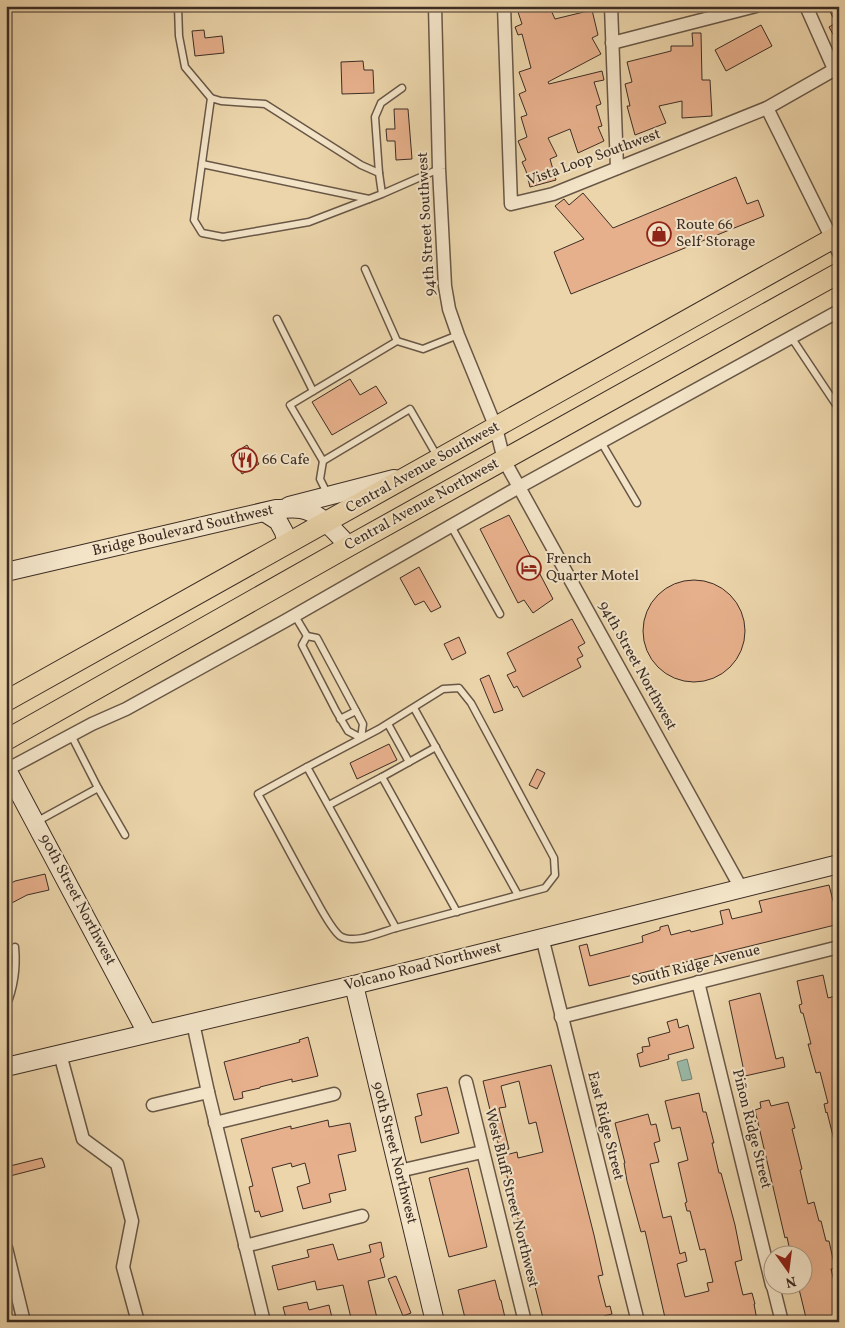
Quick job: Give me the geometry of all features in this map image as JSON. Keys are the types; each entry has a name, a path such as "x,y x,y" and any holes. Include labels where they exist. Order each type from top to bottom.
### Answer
{"main road":[{"name":"Central Avenue Southwest","path":"6,701 439,459 836,243"},
{"name":"Central Avenue Northwest","path":"6,740 839,273"}],"street":[{"name":"94th Street Southwest","path":"435,6 445,286 449,309 496,428 504,460"},
{"name":"Vista Loop Southwest","path":"504,6 511,204 553,194 767,108 836,68"},
{"path":"611,6 617,168"},
{"path":"612,43 756,6"},
{"path":"806,6 836,68"},
{"path":"767,108 836,243"},
{"path":"6,769 92,724 126,709 295,616 519,487 839,311"},
{"name":"94th Street Northwest","path":"504,460 741,888"},
{"path":"287,544 284,532 270,510 409,476"},
{"name":"Bridge Boulevard Southwest","path":"6,572 270,510 303,510 310,512 326,522 349,546"},
{"name":"90th Street Northwest","path":"6,769 148,1033"},
{"name":"Volcano Road Northwest","path":"6,1067 354,984 839,864"},
{"name":"East Ridge Street","path":"542,937 638,1322"},
{"name":"South Ridge Avenue","path":"561,1017 839,947"},
{"name":"Piñon Ridge Street","path":"698,982 763,1246"},
{"name":"90th Street Northwest","path":"354,984 436,1322"},
{"path":"193,1023 264,1322"},
{"path":"60,1054 83,1139 117,1164 132,1220 123,1267 138,1322"},
{"name":"West Bluff Street Northwest","path":"466,1082 525,1322"},
{"path":"153,1105 208,1092"},
{"path":"216,1123 334,1094"},
{"path":"399,1171 482,1152"},
{"path":"245,1246 362,1216"},
{"path":"6,1248 24,1322"},
{"name":"Piñon Ridge Street","path":"776,1296 782,1322"}],"lane":[{"path":"178,6 179,36 185,67 211,98 221,101 265,104 361,165 379,173"},
{"path":"382,194 375,117 380,103 402,88"},
{"path":"211,98 194,220 202,233 223,237 309,222 370,199 440,169"},
{"path":"202,164 370,199"},
{"path":"365,269 397,341"},
{"path":"277,319 313,391"},
{"path":"329,496 320,479 323,461 290,405 397,341 423,349 458,335"},
{"path":"791,337 839,409"},
{"path":"323,461 410,409 439,459"},
{"path":"601,442 637,503"},
{"path":"451,526 500,614"},
{"path":"295,616 307,636 317,638 363,724 361,738"},
{"path":"307,636 302,645 340,719 348,731 361,738"},
{"path":"459,688 471,703 554,858 555,875 544,888 362,938 353,939 341,936 328,922 258,794 388,724 443,689 459,688"},
{"path":"414,708 518,895"},
{"path":"340,719 356,711"},
{"path":"388,724 409,762"},
{"path":"71,735 125,835"},
{"path":"329,805 382,778 436,747"},
{"path":"307,767 396,928"},
{"path":"382,778 457,912"},
{"path":"35,822 98,788"},
{"path":"6,1007 12,993 15,975 15,947"}],"shaded area":[{"path":"687,1059 692,1079 682,1081 677,1062"}],"building":[{"path":"516,6 549,6 555,19 592,10 598,35 592,38 601,54 548,82 549,84 602,71 604,80 594,82 601,104 596,106 602,126 598,127 604,141 578,153 570,129 548,138 557,156 550,159 556,180 530,187 522,162 526,160 518,141 527,137 521,117 527,115 519,94 526,91 519,72 531,68 522,34 518,35 515,27 522,24"},
{"path":"827,6 839,6 839,45 829,27 836,23"},
{"path":"761,25 772,46 726,71 715,50"},
{"path":"204,30 205,38 222,36 224,53 195,56 192,31"},
{"path":"692,33 701,33 702,80 710,80 712,116 682,118 682,101 659,106 666,123 635,135 627,106 630,106 625,84 632,82 627,62 671,51 671,46 693,46"},
{"path":"363,61 364,70 373,70 374,93 342,94 341,62"},
{"path":"394,109 408,109 412,159 396,160 395,141 387,141 386,129 395,129"},
{"name":"Route 66 Self Storage","path":"736,177 747,204 758,200 764,216 571,294 554,252 584,239 555,206 564,199 569,205 583,193 613,228"},
{"path":"350,379 360,395 376,386 387,403 332,435 312,402"},
{"name":"66 Cafe","path":"247,445 259,464 242,474 231,455"},
{"name":"French Quarter Motel","path":"509,515 553,599 533,613 524,600 518,603 480,529"},
{"path":"419,567 441,607 431,612 424,601 415,605 400,578"},
{"path":"694,580 714,584 730,595 741,611 745,631 741,651 730,667 714,678 694,682 674,678 658,667 647,651 643,631 647,611 658,595 674,584"},
{"path":"572,619 585,643 578,647 583,656 577,659 581,667 523,697 517,686 514,688 507,675 516,671 507,653"},
{"path":"459,637 466,653 452,660 444,644"},
{"path":"489,675 503,710 494,713 480,679"},
{"path":"389,744 397,760 357,779 350,763"},
{"path":"537,769 545,773 537,789 529,785"},
{"path":"45,874 49,890 27,895 6,906 6,886 15,881"},
{"path":"829,885 839,924 589,986 579,946 587,944 590,956 643,942 642,936 668,925 671,935 690,930 691,932 723,924 720,911 729,909 732,919 762,912 759,901"},
{"path":"823,975 828,998 839,995 839,1144 835,1144 826,1113 824,1104 828,1103 820,1072 816,1073 808,1044 811,1044 799,1005 802,1004 797,981"},
{"path":"760,993 776,1059 783,1057 785,1067 745,1076 729,1001"},
{"path":"677,1019 679,1028 688,1025 694,1048 668,1055 669,1059 640,1067 637,1054 643,1052 642,1047 650,1046 648,1038 670,1032 667,1022"},
{"path":"308,1037 318,1076 292,1082 292,1079 242,1092 243,1098 234,1100 224,1062 300,1042 299,1040"},
{"path":"551,1065 603,1275 598,1276 606,1307 610,1306 612,1314 591,1322 544,1322 502,1156 517,1152 518,1158 543,1152 536,1122 529,1124 519,1081 501,1086 506,1107 499,1108 509,1149 500,1151 483,1081"},
{"path":"447,1087 459,1133 421,1143 415,1117 422,1115 417,1094"},
{"path":"699,1093 703,1112 706,1112 714,1143 712,1143 719,1173 721,1173 735,1225 742,1260 735,1262 743,1295 752,1293 755,1304 757,1320 749,1322 716,1322 714,1317 696,1322 666,1322 645,1231 641,1232 627,1181 625,1163 615,1123 648,1114 651,1125 656,1124 660,1141 654,1143 659,1162 650,1164 663,1218 671,1216 680,1254 685,1252 687,1261 677,1264 685,1297 709,1291 707,1283 713,1282 705,1249 700,1250 690,1211 687,1211 685,1203 687,1202 678,1163 688,1160 680,1127 672,1129 665,1101"},
{"path":"769,1100 771,1106 788,1102 795,1128 792,1129 808,1204 814,1202 826,1241 829,1241 835,1268 831,1269 839,1302 839,1322 807,1322 801,1296 812,1296 812,1246 789,1246 787,1237 785,1238 755,1110 761,1108 760,1102"},
{"path":"328,1120 329,1127 350,1123 356,1151 338,1155 346,1190 329,1194 331,1202 303,1209 297,1187 310,1183 305,1163 292,1167 291,1163 272,1168 283,1211 261,1217 259,1211 255,1212 249,1187 253,1186 241,1139 291,1126 291,1129"},
{"path":"42,1158 45,1167 6,1177 6,1167"},
{"path":"468,1168 487,1247 449,1257 429,1178"},
{"path":"381,1242 384,1257 380,1259 385,1277 368,1281 377,1318 362,1322 352,1322 343,1285 317,1290 315,1281 278,1290 272,1266 309,1257 307,1250 333,1244 338,1260 371,1252 369,1245"},
{"path":"396,1276 411,1313 403,1316 388,1279"},
{"path":"495,1280 506,1322 470,1322 469,1317 465,1318 458,1290"},
{"path":"307,1302 309,1310 329,1305 333,1322 287,1322 283,1307"}],"place":[{"name":"Route 66 Self Storage","path":"659,234"},
{"name":"66 Cafe","path":"245,460"},
{"name":"French Quarter Motel","path":"529,568"}]}
